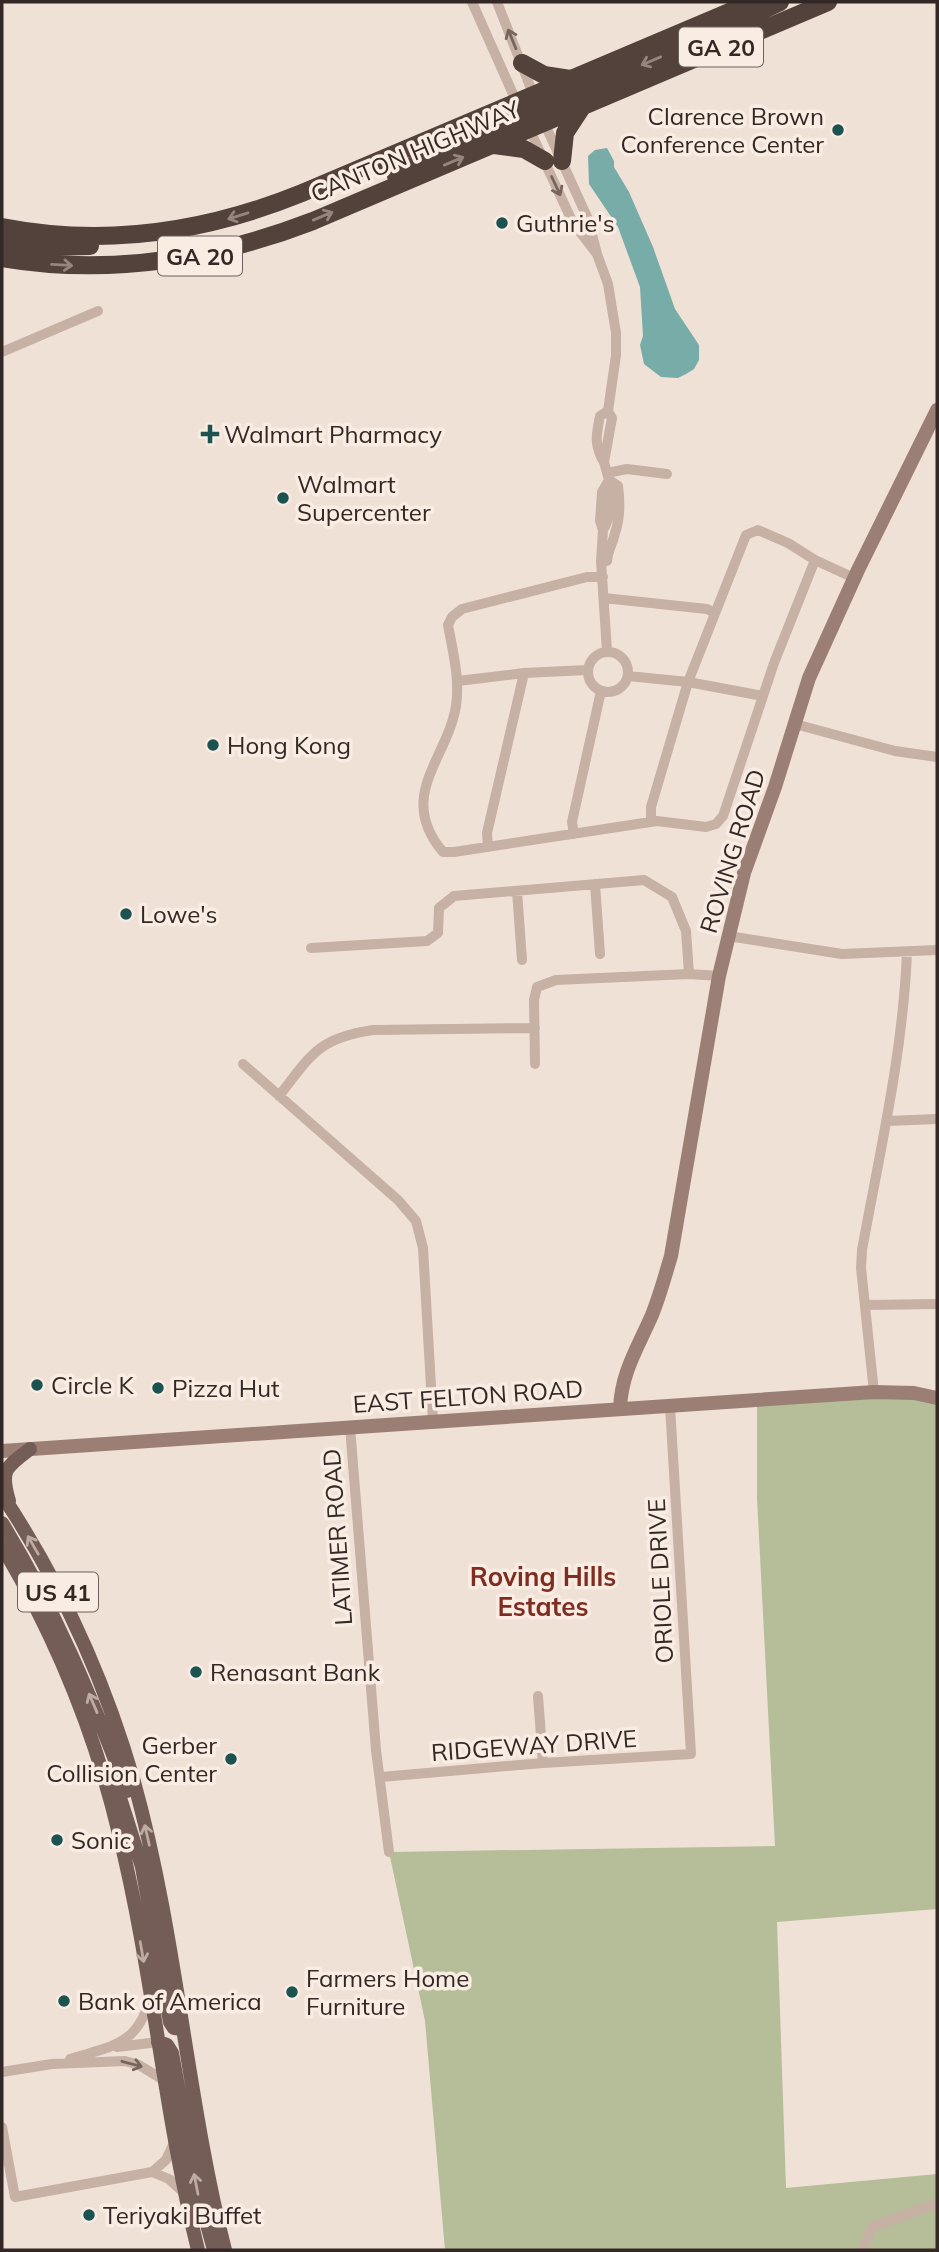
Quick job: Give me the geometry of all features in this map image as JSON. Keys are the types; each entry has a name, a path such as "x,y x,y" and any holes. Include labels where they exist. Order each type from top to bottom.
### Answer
{"highway":[{"name":"GA 20","path":"2,227 60,235 131,235 198,226 263,208 531,112 570,79 753,2"},
{"path":"372,196 424,158 698,41 780,2"},
{"name":"CANTON HIGHWAY","path":"2,258 81,266 123,265 176,260 259,241 491,145 531,112 583,106 828,2"},
{"path":"522,64 544,75 570,79"},
{"path":"491,145 519,147 553,161 565,133 583,106"},
{"path":"2,243 32,247 88,247 131,235"}],"main road":[{"path":"12,1509 4,1484 4,1473 10,1464 30,1449"},
{"name":"US 41","path":"2,1494 48,1573 84,1645 116,1726 140,1807 162,1909 210,2185 225,2250"},
{"path":"2,1523 48,1604 77,1664 133,1805 140,1807"},
{"name":"US 41","path":"2,1546 34,1602 57,1650 97,1755 120,1835 185,2195 198,2250"},
{"path":"97,1755 114,1778 142,1867 170,2022 174,2028 183,2029"},
{"path":"158,2042 167,2045 172,2053 196,2185 214,2250"}],"street":[{"path":"472,2 531,112 553,161 588,219 608,284 616,333 615,355 608,411 600,416 596,437 596,449 611,492 608,523 603,530 601,561 607,651"},
{"path":"497,2 522,64 531,112 553,161 573,223 597,254"},
{"path":"2,352 98,311"},
{"name":"ROVING ROAD","path":"620,1409 625,1374 658,1298 671,1256 719,976 744,873 775,787 809,678 854,578 937,410"},
{"path":"607,476 627,469 667,474"},
{"path":"603,574 619,508 618,486 607,476"},
{"path":"651,822 651,807 688,682 746,535 758,530 788,543 815,561 854,578"},
{"path":"603,574 462,609 452,617 448,625 458,681 456,707 427,778 424,798 426,824 433,840 443,852 651,822 706,827 716,824 723,816 763,696 815,561"},
{"path":"604,598 707,609 715,613"},
{"path":"607,651 617,653 626,663 628,676 621,688 615,691 601,691 590,683 587,670 592,658 607,651"},
{"path":"458,681 524,673 587,670"},
{"path":"488,847 487,833 524,673"},
{"path":"628,676 688,682 763,696"},
{"path":"574,834 572,821 601,691"},
{"path":"795,724 895,751 937,757"},
{"path":"311,948 427,941 438,933 439,908 454,896 644,880 673,897 686,932 689,974"},
{"path":"595,884 600,954"},
{"path":"517,891 522,960"},
{"path":"728,936 842,954 937,950"},
{"path":"874,1392 862,1250 888,1121 905,1008 907,952"},
{"path":"536,1064 534,1000 537,987 556,980 689,974 719,976"},
{"path":"279,1096 316,1049 346,1034 373,1030 535,1028"},
{"path":"243,1064 369,1173 416,1221 423,1248 433,1421"},
{"path":"888,1121 937,1119"},
{"path":"865,1305 937,1304"},
{"name":"EAST FELTON ROAD","path":"2,1451 874,1392 914,1393 937,1398"},
{"name":"ORIOLE DRIVE","path":"670,1406 691,1754"},
{"name":"LATIMER ROAD","path":"350,1427 363,1611 389,1852"},
{"path":"538,1696 543,1763"},
{"name":"RIDGEWAY DRIVE","path":"381,1777 691,1754"},
{"path":"52,2064 125,2040 138,2029 150,1998"},
{"path":"106,2048 158,2042"},
{"path":"2,2072 52,2064 117,2060 132,2062 164,2081"},
{"path":"2,2127 15,2197 152,2172 174,2182 185,2195"},
{"path":"152,2172 166,2160 175,2141"},
{"path":"862,2250 872,2227 937,2203"}],"green space":[{"path":"874,1392 937,1399 937,1909 777,1922 786,2188 937,2174 937,2250 445,2250 425,2021 389,1852 775,1846 757,1498 757,1401"}],"water":[{"path":"607,148 653,247 675,309 699,345 699,360 694,369 678,378 661,377 644,364 640,345 643,336 640,287 618,227 589,184 588,156 595,150"}],"place":[{"name":"Clarence Brown Conference Center","path":"838,130"},
{"name":"Guthrie's","path":"502,223"},
{"name":"Walmart Pharmacy","path":"210,434"},
{"name":"Walmart Supercenter","path":"283,498"},
{"name":"Hong Kong","path":"213,745"},
{"name":"Lowe's","path":"126,914"},
{"name":"Circle K","path":"37,1385"},
{"name":"Pizza Hut","path":"158,1388"},
{"name":"Renasant Bank","path":"196,1672"},
{"name":"Gerber Collision Center","path":"231,1759"},
{"name":"Sonic","path":"57,1840"},
{"name":"Farmers Home Furniture","path":"292,1992"},
{"name":"Bank of America","path":"64,2001"},
{"name":"Teriyaki Buffet","path":"89,2215"}],"district":[{"name":"Roving Hills Estates","path":"543,1591"}]}
